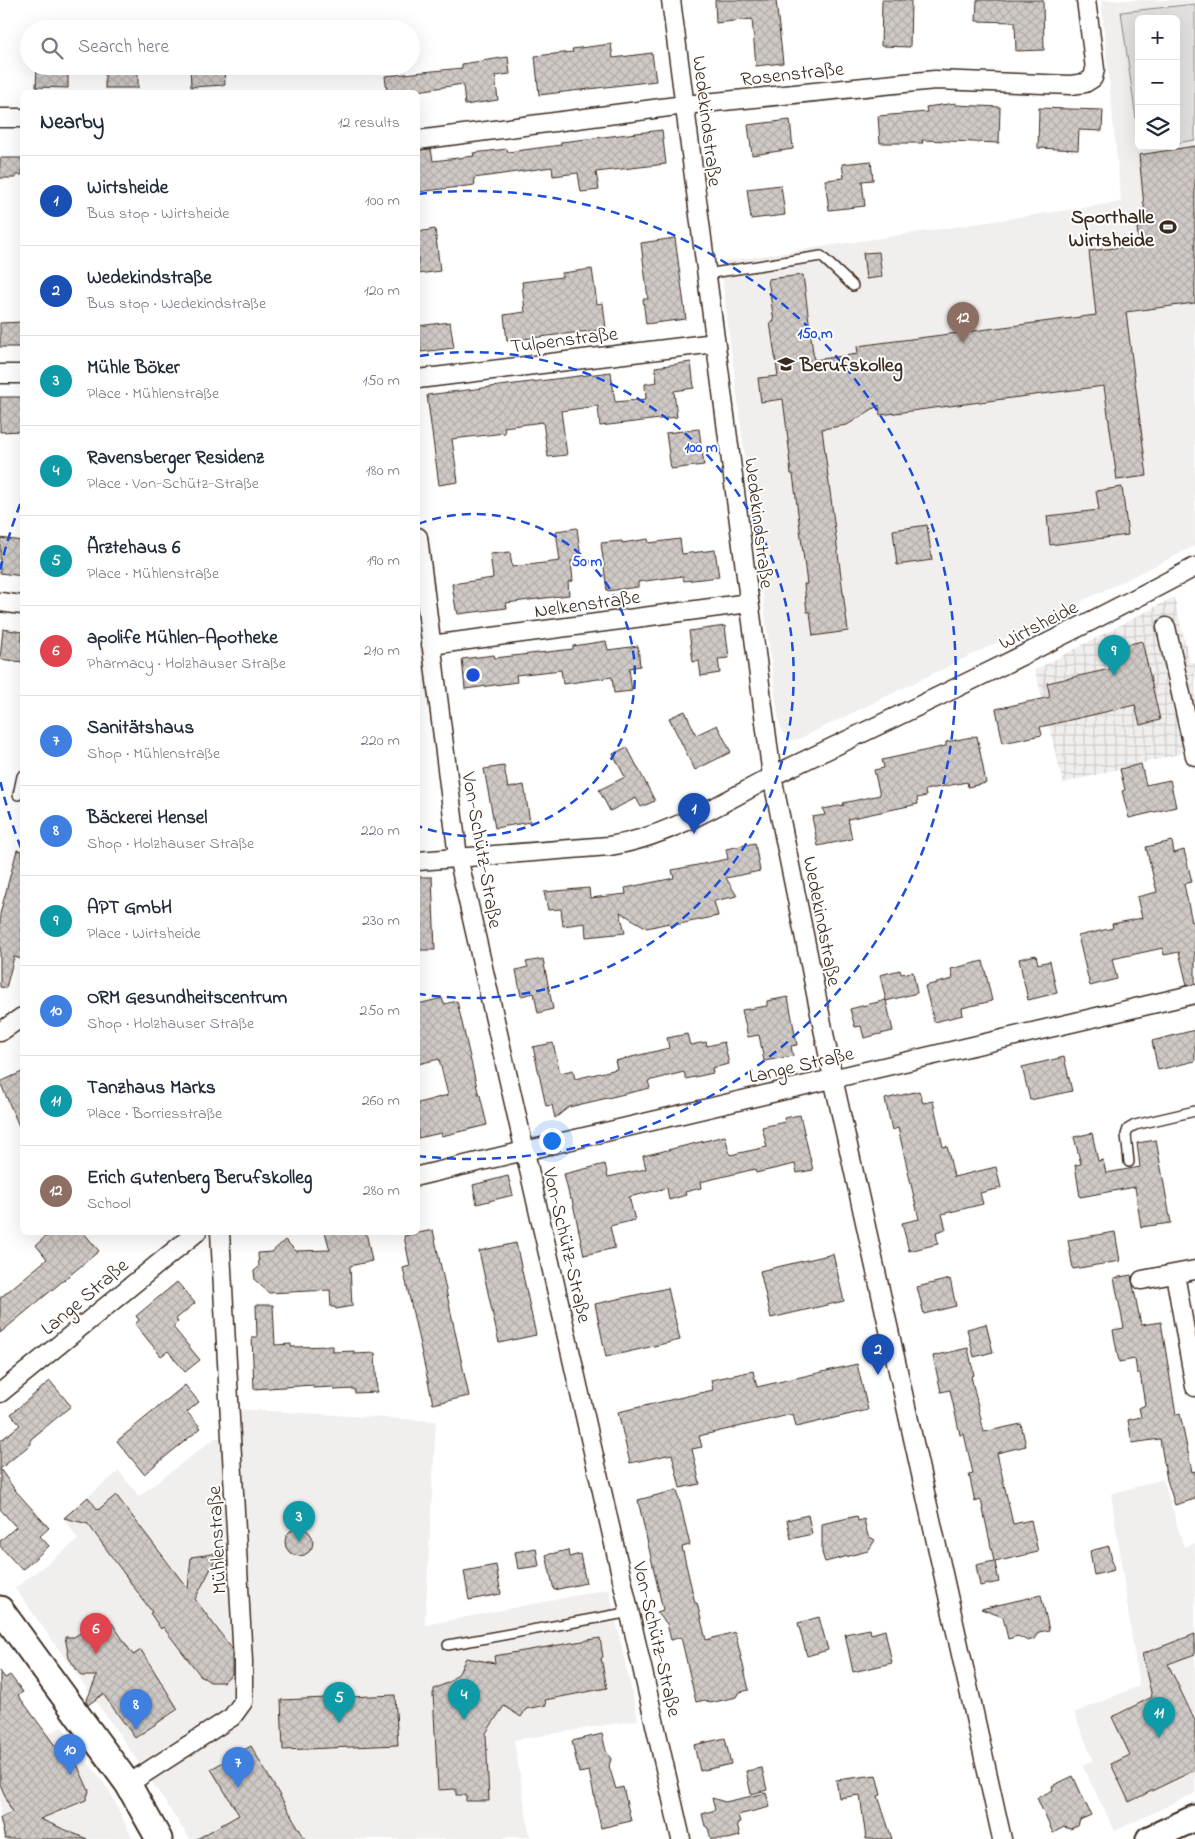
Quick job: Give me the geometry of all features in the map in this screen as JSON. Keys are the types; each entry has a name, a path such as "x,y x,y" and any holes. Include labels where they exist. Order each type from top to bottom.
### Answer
{"street":[{"name":"Wedekindstraße","path":"671,0 772,776 832,1078 1002,1839"},
{"name":"Rosenstraße","path":"420,140 684,105 935,80 1084,84 1092,78 1095,69 1086,0"},
{"path":"0,118 20,118"},
{"name":"Tulpenstraße","path":"420,379 715,342"},
{"path":"0,374 20,374"},
{"name":"Wirtsheide","path":"420,861 630,843 648,837 694,817 772,776 1049,643 1195,566"},
{"name":"Von-Schütz-Straße","path":"420,580 421,602 432,645 458,857 631,1612 681,1839"},
{"path":"0,602 20,605"},
{"name":"Nelkenstraße","path":"432,645 749,603"},
{"path":"1166,627 1195,756"},
{"name":"Lange Straße","path":"420,1176 1195,994"},
{"path":"0,1032 20,1018"},
{"name":"Lange Straße","path":"0,1393 193,1235"},
{"name":"Mühlenstraße","path":"128,1784 232,1717 243,1702 244,1661 220,1235"},
{"path":"1142,1280 1195,1270"},
{"path":"1175,1274 1195,1387"},
{"path":"0,1609 128,1784 159,1839"},
{"path":"1149,1839 1194,1822"}],"lane":[{"path":"706,274 821,256 853,286"},
{"path":"18,795 20,786"},
{"path":"1129,1162 1126,1135 1128,1128 1195,1111"},
{"path":"448,1645 631,1612"}],"shaded area":[{"path":"1101,0 1195,0 1195,546 799,739 791,740 782,732 778,716 720,262 1121,202"},
{"path":"1195,4 1195,140 1180,142 1180,15 1135,15 1135,112 1121,12"},
{"path":"1174,597 1190,663 1195,662 1195,750 1063,783 1035,670"},
{"path":"237,1409 436,1421 425,1625 609,1589 638,1720 514,1740 530,1837 504,1837 505,1839 190,1839 124,1741 15,1588 78,1540 63,1517 119,1471 139,1496 215,1438 238,1437"},
{"path":"1163,1479 1184,1547 1195,1543 1195,1793 1115,1831 1082,1765 1093,1760 1074,1713 1139,1686 1111,1494"},
{"path":"62,1727 109,1790 133,1839 5,1839 0,1819 0,1756"}],"building":[{"path":"715,0 776,0 783,63 756,66 752,19 716,23"},
{"path":"882,0 911,0 910,47 881,46"},
{"path":"977,0 1043,0 1044,50 1016,51 1015,22 976,21"},
{"path":"611,44 613,58 652,53 656,81 539,95 535,56 573,52 572,49"},
{"path":"508,57 510,74 495,76 498,100 465,105 463,84 420,91 387,90 385,76 420,75 420,72 462,68 462,64"},
{"path":"37,75 68,75 68,88 36,87"},
{"path":"105,75 138,75 138,88 105,88"},
{"path":"190,75 224,75 225,85 191,87"},
{"path":"956,103 956,105 1000,107 999,143 922,140 923,143 880,143 878,116 927,112 926,107"},
{"path":"1039,108 1103,110 1102,131 1079,130 1078,150 1038,148"},
{"path":"790,120 793,149 752,155 748,125"},
{"path":"662,130 666,164 596,172 599,190 581,192 578,173 553,176 552,167 474,178 475,185 420,192 420,150 431,149 433,161 474,156 473,153 507,149 508,152 561,145 561,142"},
{"path":"1195,146 1195,303 1126,312 1147,476 1117,480 1104,386 880,415 879,405 847,425 822,429 848,631 813,636 810,612 807,612 804,584 807,584 793,474 791,474 783,399 761,402 758,378 778,376 770,322 774,322 768,279 803,275 814,360 858,354 857,346 1096,315 1089,251 1139,245 1137,228 1146,226 1139,155 1180,150 1180,148"},
{"path":"0,158 20,158 20,175 16,175 16,178 0,178"},
{"path":"871,161 873,180 862,181 865,206 829,210 825,180 844,178 842,164"},
{"path":"781,185 785,215 751,219 747,189"},
{"path":"435,229 440,271 420,274 420,232"},
{"path":"675,238 686,319 646,324 643,299 648,299 641,243"},
{"path":"879,252 882,277 866,279 863,253"},
{"path":"592,269 597,304 603,303 606,329 507,341 504,315 525,312 522,282 562,277 562,273"},
{"path":"20,322 20,347 0,347 0,323"},
{"path":"450,322 454,348 421,352 420,326"},
{"path":"691,362 694,388 674,391 677,417 600,426 598,406 561,411 567,455 548,457 543,422 504,427 505,433 452,439 458,482 439,485 427,395 611,372 615,402 646,399 645,384 657,382 655,367"},
{"path":"0,397 20,397 20,431 0,432"},
{"path":"699,429 704,465 671,469 666,433"},
{"path":"1122,487 1128,535 1050,545 1047,516 1099,510 1096,491"},
{"path":"927,525 932,560 897,565 893,530"},
{"path":"577,528 581,559 571,561 573,581 568,582 569,595 506,603 507,608 458,614 452,584 493,578 490,554 510,552 512,567 560,561 556,531"},
{"path":"0,538 20,541 20,576 0,573"},
{"path":"648,539 649,543 680,539 682,554 715,550 719,577 684,581 683,576 638,582 638,587 607,591 601,543 622,541 622,543"},
{"path":"725,626 729,658 718,659 720,673 701,676 699,661 693,662 689,631"},
{"path":"3,629 20,632 20,662 0,659"},
{"path":"606,641 608,650 638,646 640,666 629,668 632,691 614,693 612,677 563,684 561,670 516,675 517,682 465,689 462,659 494,655 495,658 573,649 573,646"},
{"path":"1142,641 1160,720 1140,725 1135,705 1040,727 1042,735 1003,743 996,709 1050,697 1047,683 1110,669 1105,650"},
{"path":"685,711 696,735 717,725 731,752 695,770 669,718"},
{"path":"977,736 986,783 968,787 967,782 925,790 926,796 917,798 918,804 848,819 852,839 818,846 812,817 825,815 823,809 880,795 874,770 884,768 882,760 946,746 946,742"},
{"path":"627,747 655,801 641,807 636,798 610,811 599,790 625,777 613,754"},
{"path":"1141,764 1146,785 1170,780 1176,807 1129,818 1122,791 1125,790 1120,769"},
{"path":"504,766 508,788 524,785 530,822 495,828 484,769"},
{"path":"1172,841 1174,853 1184,850 1192,882 1184,884 1192,922 1195,921 1195,984 1187,985 1179,952 1164,955 1163,948 1112,959 1117,979 1090,986 1078,936 1113,928 1112,924 1142,918 1137,897 1157,892 1146,847"},
{"path":"755,843 760,871 726,878 737,896 714,901 718,916 670,926 669,923 647,928 620,912 625,933 586,937 585,923 563,926 561,909 548,910 544,892 589,888 590,898 626,894 625,888 674,878 672,870 728,859 726,849"},
{"path":"17,850 20,851 20,958 14,957 6,988 0,987 0,914"},
{"path":"420,877 432,877 435,950 420,950"},
{"path":"1036,955 1038,964 1050,961 1057,993 1028,1000 1019,959"},
{"path":"543,959 553,1009 538,1013 534,993 521,996 516,970 528,967 526,962"},
{"path":"983,961 992,1001 962,1008 963,1015 934,1022 925,986 953,979 951,969"},
{"path":"900,970 901,974 913,972 917,993 886,1001 880,975"},
{"path":"788,997 797,1045 791,1046 793,1056 764,1061 759,1035 748,1037 742,1010 767,1006 767,1001"},
{"path":"442,998 444,1004 457,1001 487,1125 442,1136 441,1133 420,1138 420,1102 448,1095 439,1059 420,1064 420,1004"},
{"path":"886,1000 893,1031 864,1038 861,1026 855,1027 850,1009"},
{"path":"1195,1030 1195,1061 1158,1070 1152,1041"},
{"path":"687,1034 690,1045 706,1042 707,1046 724,1042 729,1064 712,1068 713,1073 686,1079 684,1072 648,1081 650,1088 569,1107 555,1118 552,1105 546,1106 533,1047 553,1043 560,1073 573,1070 575,1079 617,1069 615,1061 669,1048 667,1038"},
{"path":"1064,1057 1072,1091 1030,1100 1022,1067"},
{"path":"20,1073 20,1128 0,1082"},
{"path":"919,1091 923,1103 933,1101 943,1147 947,1146 954,1177 996,1167 1001,1188 980,1193 983,1204 942,1214 946,1229 936,1232 938,1244 909,1251 902,1223 919,1219 898,1128 892,1130 885,1099"},
{"path":"800,1115 813,1170 797,1173 795,1164 756,1173 755,1169 700,1182 701,1188 685,1192 686,1195 669,1200 667,1188 629,1197 635,1220 610,1226 615,1248 584,1255 572,1199 570,1199 564,1174 605,1164 608,1177 646,1169 643,1156 725,1136 730,1155 767,1147 762,1127 785,1122 784,1118"},
{"path":"1092,1133 1098,1161 1103,1160 1106,1173 1140,1167 1137,1143 1156,1140 1171,1223 1141,1227 1135,1187 1080,1197 1075,1165 1081,1164 1074,1137"},
{"path":"508,1176 513,1195 477,1204 473,1185"},
{"path":"433,1230 469,1396 433,1404 403,1268 410,1266 404,1236 420,1235 420,1233"},
{"path":"1115,1232 1120,1261 1073,1269 1068,1240"},
{"path":"48,1235 86,1235 99,1251 0,1333 0,1298 47,1259 36,1245"},
{"path":"326,1235 367,1235 372,1261 350,1266 352,1306 336,1309 331,1307 330,1290 269,1293 255,1280 254,1271 259,1267 258,1253 272,1252 285,1240 296,1251 330,1250"},
{"path":"516,1243 536,1335 499,1343 479,1251"},
{"path":"833,1254 844,1301 771,1318 760,1271"},
{"path":"1131,1275 1141,1325 1161,1322 1176,1415 1180,1414 1192,1472 1195,1471 1195,1499 1175,1505 1167,1480 1160,1439 1132,1443 1128,1420 1141,1417 1139,1408 1145,1405 1140,1373 1137,1373 1135,1359 1119,1362 1113,1330 1124,1328 1114,1278"},
{"path":"950,1279 956,1306 924,1314 917,1287"},
{"path":"177,1282 195,1303 176,1319 178,1322 173,1327 200,1360 185,1372 168,1351 161,1356 135,1324 139,1320 136,1316"},
{"path":"668,1288 680,1340 606,1357 595,1304"},
{"path":"256,1305 273,1305 275,1345 291,1344 291,1347 333,1346 333,1352 375,1353 377,1392 355,1393 355,1389 313,1388 313,1385 254,1389 252,1337 257,1337"},
{"path":"986,1324 993,1352 974,1357 967,1329"},
{"path":"968,1348 974,1375 971,1376 984,1432 1021,1424 1026,1446 997,1453 1013,1524 1031,1520 1038,1552 995,1562 999,1582 980,1586 976,1565 994,1561 981,1500 975,1502 969,1474 973,1473 964,1434 960,1435 950,1390 941,1392 933,1356"},
{"path":"857,1364 868,1410 796,1427 793,1414 699,1436 702,1447 692,1449 700,1484 680,1488 672,1454 630,1463 618,1412 713,1390 711,1380 753,1371 757,1387"},
{"path":"50,1381 71,1406 31,1439 31,1444 0,1469 0,1441 20,1425 11,1414"},
{"path":"185,1385 199,1402 187,1412 201,1428 144,1474 117,1441"},
{"path":"0,1469 15,1490 49,1528 40,1536 49,1546 22,1570 0,1546 0,1541 16,1527 0,1509"},
{"path":"677,1490 690,1545 682,1547 706,1640 735,1632 749,1690 740,1692 737,1697 710,1703 705,1700 696,1702 681,1637 671,1640 667,1624 657,1612 663,1610 638,1500"},
{"path":"116,1495 188,1589 191,1557 219,1553 195,1599 232,1649 232,1674 223,1682 210,1682 200,1675 163,1627 161,1629 150,1613 152,1612 88,1524 64,1518 88,1497 98,1510"},
{"path":"808,1515 812,1534 791,1539 787,1520"},
{"path":"857,1516 858,1521 864,1519 868,1536 875,1540 868,1551 825,1562 822,1553 822,1524"},
{"path":"299,1528 309,1532 313,1542 309,1552 299,1556 289,1552 285,1542 289,1532"},
{"path":"1109,1546 1114,1570 1094,1575 1090,1551"},
{"path":"536,1548 539,1566 518,1569 515,1552"},
{"path":"568,1550 569,1557 580,1554 586,1583 554,1590 546,1555"},
{"path":"496,1565 501,1594 469,1600 464,1571"},
{"path":"1041,1595 1049,1630 1039,1632 1034,1639 1028,1641 1018,1636 1008,1639 1003,1617 981,1609"},
{"path":"819,1617 828,1650 807,1656 798,1623"},
{"path":"101,1620 107,1627 112,1623 133,1655 141,1650 178,1709 135,1738 103,1694 88,1705 86,1702 97,1676 81,1676 69,1658 65,1637 74,1637"},
{"path":"870,1629 871,1634 885,1630 892,1663 853,1672 845,1634"},
{"path":"1195,1634 1195,1654 1168,1664 1195,1721 1195,1770 1129,1802 1111,1764 1130,1755 1112,1717 1152,1697 1142,1654"},
{"path":"600,1638 603,1657 601,1658 607,1688 545,1700 546,1705 526,1709 521,1717 504,1706 486,1733 489,1801 466,1801 466,1795 456,1795 456,1789 438,1790 433,1693 434,1689 449,1682 459,1673 466,1658 495,1663 494,1656"},
{"path":"0,1671 5,1678 10,1675 23,1692 18,1695 56,1747 62,1745 70,1749 89,1791 86,1800 40,1819 87,1839 5,1839 0,1818 12,1812 0,1784"},
{"path":"395,1695 398,1745 283,1750 281,1700"},
{"path":"602,1734 606,1751 611,1759 609,1766 616,1789 623,1787 631,1821 601,1828 589,1771 579,1773 572,1741"},
{"path":"725,1738 731,1764 700,1771 694,1745"},
{"path":"251,1746 305,1839 197,1839 239,1815 211,1769"},
{"path":"762,1768 767,1790 751,1794 746,1771"},
{"path":"876,1775 881,1795 878,1796 892,1839 866,1839 860,1795 839,1798 836,1780"},
{"path":"1073,1776 1091,1815 1080,1820 1078,1826 1070,1829 1064,1827 1053,1833 1037,1798 1053,1790 1052,1786"},
{"path":"766,1793 770,1807 738,1815 740,1822 737,1823 740,1836 728,1839 711,1839 702,1814 715,1810 712,1798 725,1802"}],"place":[{"name":"Sporthalle Wirtsheide","path":"1168,227"},
{"name":"Erich Gutenberg Berufskolleg","path":"963,343"},
{"name":"Berufskolleg","path":"786,364"},
{"name":"APT GmbH","path":"1114,676"},
{"name":"Wirtsheide","path":"694,834"},
{"name":"Wedekindstraße","path":"878,1375"},
{"name":"Mühle Böker","path":"299,1542"},
{"name":"apolife Mühlen-Apotheke","path":"96,1654"},
{"name":"Ravensberger Residenz","path":"464,1720"},
{"name":"Ärztehaus 6","path":"339,1723"},
{"name":"Bäckerei Hensel","path":"136,1730"},
{"name":"Tanzhaus Marks","path":"1159,1738"},
{"name":"ORM Gesundheitscentrum","path":"70,1775"},
{"name":"Sanitätshaus","path":"238,1788"}]}
